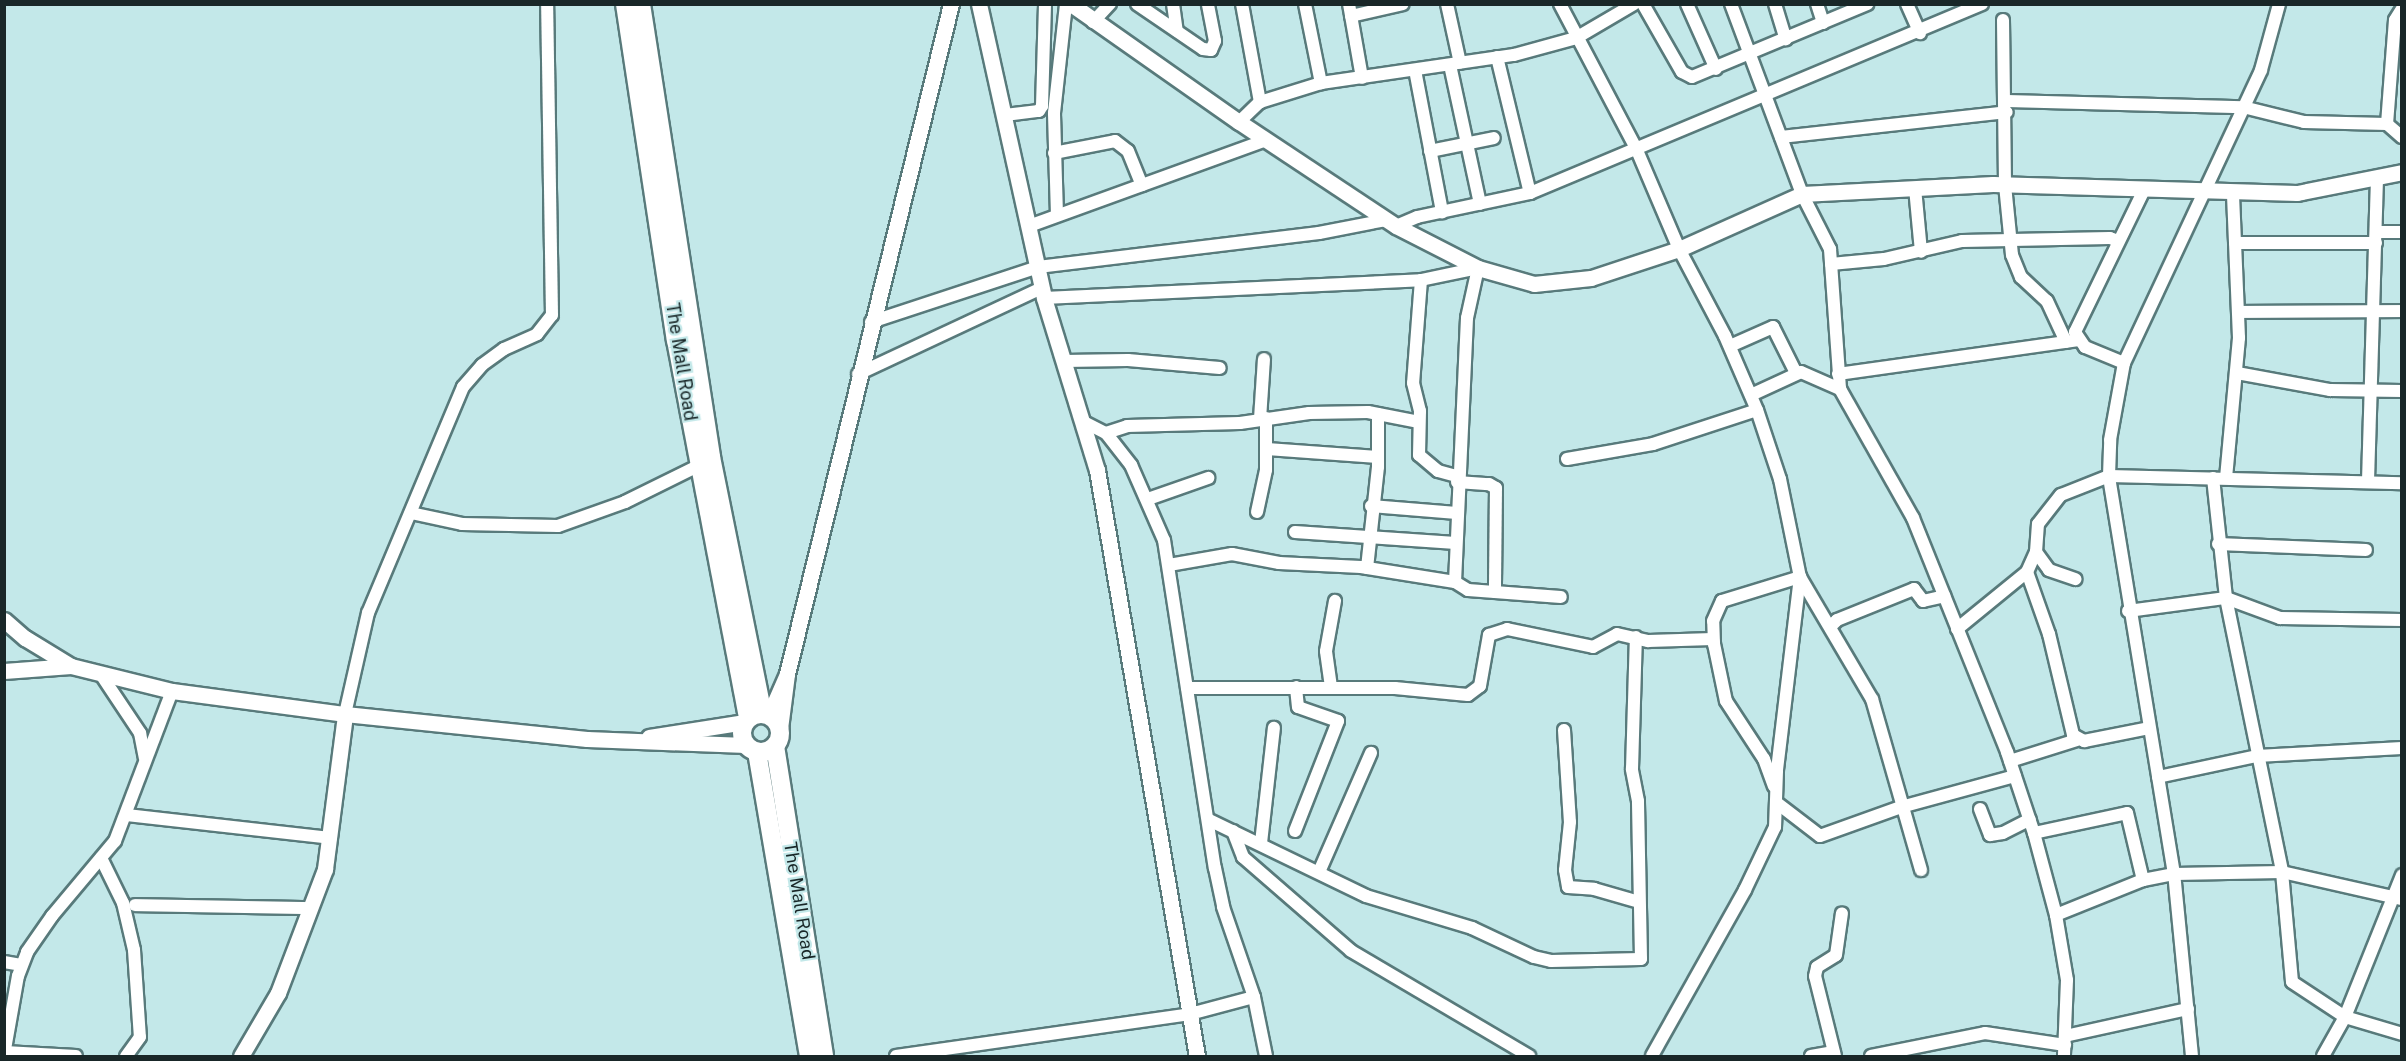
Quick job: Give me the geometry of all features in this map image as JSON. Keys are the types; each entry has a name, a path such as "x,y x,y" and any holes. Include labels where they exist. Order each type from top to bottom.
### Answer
{"main road":[{"name":"The Mall Road","path":"634,10 704,471 763,724 824,1056"},
{"name":"The Mall Road","path":"763,724 742,734 752,748 810,1056"},
{"path":"752,748 763,724"}],"street":[{"path":"241,1056 278,993 311,908 331,837 345,714 363,628 411,513 468,378 504,349 537,334 547,325 555,306 547,4"},
{"path":"643,739 763,724 787,674 858,374 951,4"},
{"path":"979,4 1043,293 1097,470 1197,1056"},
{"path":"1005,115 1039,111 1042,106 1045,4"},
{"path":"1057,216 1054,113 1066,4"},
{"path":"1071,4 1093,22 1239,122 1391,223 1479,268 1534,284 1558,284 1679,249 1802,194 2005,185 2297,194 2402,172"},
{"path":"1093,22 1110,4"},
{"path":"1137,4 1203,49 1211,50 1215,41 1208,4"},
{"path":"1173,4 1177,31"},
{"path":"1242,4 1260,102"},
{"path":"1305,4 1321,83"},
{"path":"1362,78 1350,10 1404,4"},
{"path":"1447,4 1466,144 1480,204"},
{"path":"1560,4 1636,148 1679,249 1730,346 1751,395 1780,479 1800,577 1776,789 1774,827 1745,890 1652,1056"},
{"path":"1239,122 1260,102 1321,83 1497,57 1576,38 1634,4"},
{"path":"1644,4 1687,77 1716,69 1751,55 1859,6"},
{"path":"1687,4 1716,69"},
{"path":"1731,4 1802,194 1825,231 1831,264 1840,389 1913,518 2010,761 2030,819 2056,915 2067,980 2064,1046"},
{"path":"1775,4 1786,39"},
{"path":"1817,4 1823,23"},
{"path":"1907,4 1920,33"},
{"path":"871,322 1038,267 1391,223 1530,193 1920,33 1982,4"},
{"path":"2192,1056 2174,874 2128,611 2109,476 2110,440 2124,363 2261,70 2279,4"},
{"path":"2387,124 2395,20 2402,9"},
{"path":"2003,20 2007,106 2005,185 2010,238 2017,271 2042,293 2073,341 2124,363"},
{"path":"1497,57 1530,193"},
{"path":"1415,70 1443,212"},
{"path":"1781,137 2007,106 2243,107 2304,122 2387,124 2402,137"},
{"path":"1430,151 1494,138"},
{"path":"1029,226 1266,140"},
{"path":"1054,153 1115,141 1128,151 1142,185"},
{"path":"2368,481 2377,178"},
{"path":"1915,188 1921,252"},
{"path":"2073,341 2077,325 2144,190"},
{"path":"2226,478 2237,373 2238,312 2233,192"},
{"path":"2235,243 2376,237 2402,232"},
{"path":"1831,264 1921,252 1962,241 2010,238 2110,238 2118,241"},
{"path":"858,374 1043,293 1421,280 1479,268"},
{"path":"1455,582 1457,479 1467,318 1479,268"},
{"path":"1421,280 1413,383 1419,422 1420,459 1457,479 1489,484 1496,488 1495,592"},
{"path":"2238,312 2402,312"},
{"path":"1730,346 1773,327 1796,373"},
{"path":"1838,374 2073,341"},
{"path":"1257,512 1267,449 1263,418 1264,359"},
{"path":"1064,361 1128,360 1220,368"},
{"path":"1751,395 1796,373 1809,374 1840,389"},
{"path":"2237,373 2330,390 2402,391"},
{"path":"1567,459 1653,444 1757,410"},
{"path":"1107,433 1127,426 1207,425 1309,413 1378,414 1419,422"},
{"path":"1367,568 1371,506 1378,457 1378,414"},
{"path":"1083,421 1107,433 1131,465 1148,499 1169,565 1223,907 1254,997 1266,1056"},
{"path":"1267,449 1378,457"},
{"path":"411,513 462,524 558,526 704,471"},
{"path":"1958,629 2027,572 2036,552 2038,524 2061,495 2109,476 2402,483"},
{"path":"1148,499 1208,478"},
{"path":"2213,478 2218,544 2226,598 2282,872 2292,982 2345,1017 2402,1034"},
{"path":"1371,506 1456,513"},
{"path":"1295,532 1456,543"},
{"path":"2218,544 2366,550"},
{"path":"2036,552 2049,570 2075,579"},
{"path":"1169,565 1232,555 1279,563 1367,568 1455,582 1460,588 1561,597"},
{"path":"2027,572 2049,634 2077,740"},
{"path":"1800,577 1872,699 1920,870"},
{"path":"1714,644 1713,621 1722,601 1800,577"},
{"path":"1830,627 1838,620 1914,589 1923,601 1944,596"},
{"path":"2128,611 2226,598 2280,618 2402,620"},
{"path":"1331,687 1326,651 1335,601"},
{"path":"4,620 25,638 71,666 102,676 172,691 345,714 587,738 643,739 752,748"},
{"path":"1187,688 1331,687 1468,695 1480,686 1489,635 1507,629 1593,647 1617,634 1636,636 1648,641 1713,639 1726,701 1764,759 1776,789"},
{"path":"1209,820 1261,843 1366,896 1472,928 1551,961 1641,959 1638,801 1632,769 1636,636"},
{"path":"4,671 71,666"},
{"path":"102,676 140,734 146,762"},
{"path":"1295,831 1338,721 1298,708 1296,687"},
{"path":"76,1056 5,1054 21,965 43,927 115,841 172,691"},
{"path":"1261,843 1275,728"},
{"path":"2010,761 2077,740 2149,728"},
{"path":"1564,730 1570,822 1565,870 1568,887 1639,902"},
{"path":"2158,777 2258,756 2402,748"},
{"path":"1319,872 1371,753"},
{"path":"1777,803 1820,836 1901,807 2015,776"},
{"path":"1980,809 1990,835 2003,833 2030,819"},
{"path":"2034,833 2127,813 2143,880"},
{"path":"126,815 331,837"},
{"path":"1233,831 1243,857 1351,951 1529,1056"},
{"path":"101,858 123,903 134,950 140,1037 126,1056"},
{"path":"2056,915 2143,880 2174,874 2282,872 2398,898"},
{"path":"2323,1056 2345,1017 2398,898 2402,875"},
{"path":"135,905 311,908"},
{"path":"1811,1056 1834,1054 1815,976 1817,967 1836,955 1842,913"},
{"path":"4,962 21,965"},
{"path":"896,1056 1190,1014 1254,997"},
{"path":"1871,1056 1985,1033 2064,1046 2188,1009"}]}
